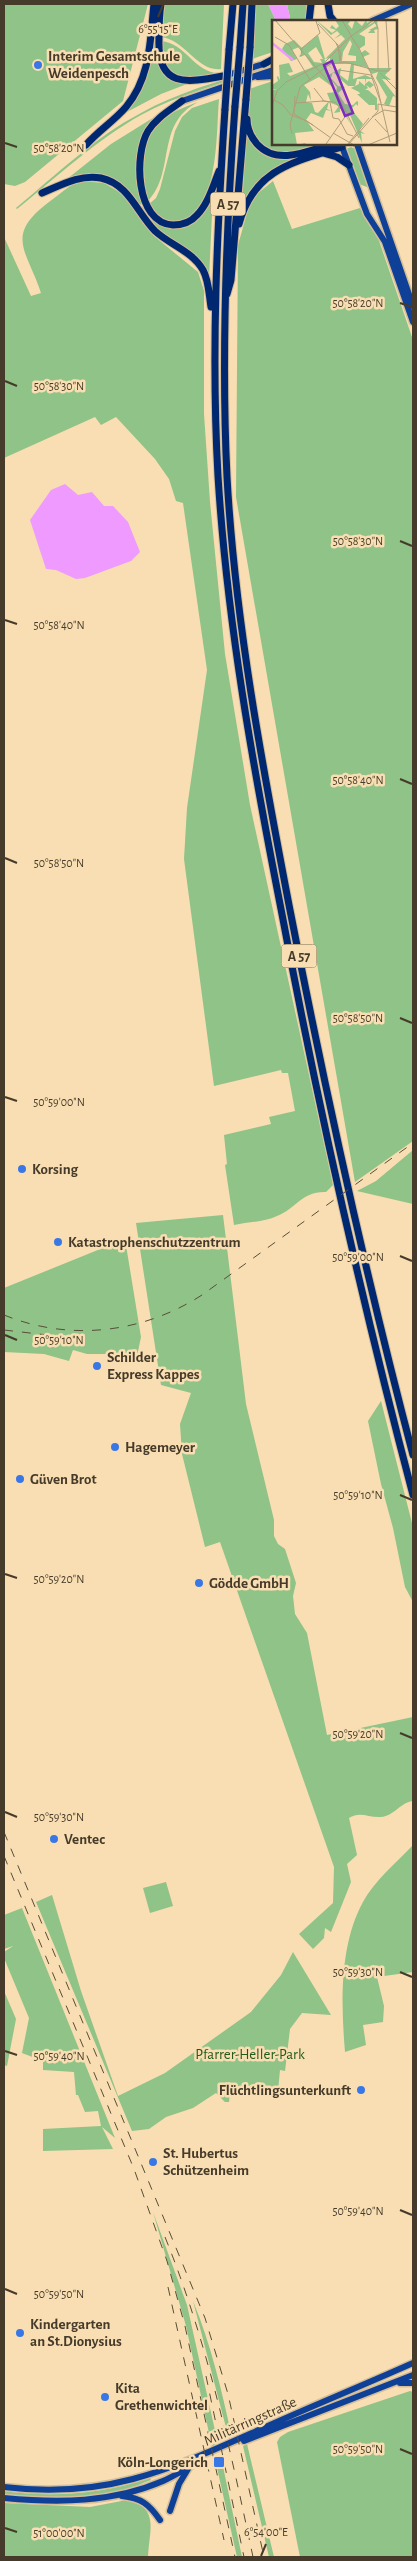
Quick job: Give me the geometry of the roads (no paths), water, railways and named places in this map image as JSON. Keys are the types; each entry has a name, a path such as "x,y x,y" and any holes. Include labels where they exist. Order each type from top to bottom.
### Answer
{"highway":[{"path":"86,145 126,108 136,92 147,64 154,4"},
{"path":"161,4 158,52 161,66 167,74 174,79 184,81 223,76"},
{"path":"228,4 230,23"},
{"name":"A 57","path":"232,4 213,330 218,467 227,584 260,804 323,1116 384,1386 413,1496"},
{"name":"A 57","path":"243,4 224,301 227,476 246,665 269,802 330,1111 361,1247 413,1455"},
{"path":"224,301 231,280 252,4"},
{"path":"309,20 311,4"},
{"path":"328,4 330,16 333,20"},
{"path":"264,64 272,60"},
{"path":"246,99 247,123 250,134 263,149 285,156 319,146"},
{"path":"182,101 153,124 145,136 141,180 142,194 147,209 157,219 168,224 180,224 192,220 206,202 222,164"},
{"path":"234,242 242,211 262,181 278,169 343,145"},
{"path":"323,153 337,157 349,165"},
{"path":"42,193 70,181 87,177 107,180 121,188 155,231 192,257 202,269 208,287 213,330"}],"main road":[{"path":"374,20 411,4"},
{"path":"223,76 264,64"},
{"path":"182,101 272,70"},
{"path":"252,77 272,76"},
{"path":"343,145 367,214 384,242 413,322"},
{"path":"357,145 413,306"},
{"name":"Militärringstraße","path":"4,2487 39,2491 78,2490 132,2480 192,2460 413,2363"},
{"name":"Militärringstraße","path":"4,2498 78,2500 116,2496 157,2483 244,2441 413,2375"},
{"path":"391,2384 413,2384"},
{"path":"170,2511 179,2484 188,2468"},
{"path":"116,2496 134,2497 146,2502 160,2520"}],"railway":[{"path":"4,1315 54,1329 80,1331 131,1325 179,1308 202,1295 413,1143"},
{"path":"4,1330 56,1336"},
{"path":"4,1832 205,2318 228,2394 264,2557"},
{"path":"4,1856 134,2169 167,2261 185,2326 235,2557"},
{"path":"165,2237 180,2276 205,2355 226,2435 253,2557"},
{"path":"168,2287 224,2540"},
{"path":"206,2376 244,2557"}],"place":[{"name":"Interim Gesamtschule Weidenpesch","path":"38,65"},
{"name":"Korsing","path":"22,1169"},
{"name":"Katastrophenschutzzentrum","path":"58,1242"},
{"name":"Schilder Express Kappes","path":"97,1366"},
{"name":"Hagemeyer","path":"115,1447"},
{"name":"Güven Brot","path":"20,1479"},
{"name":"Gödde GmbH","path":"199,1583"},
{"name":"Ventec","path":"54,1839"},
{"name":"Flüchtlingsunterkunft","path":"361,2090"},
{"name":"St. Hubertus Schützenheim","path":"153,2162"},
{"name":"Kindergarten an St.Dionysius","path":"20,2333"},
{"name":"Kita Grethenwichtel","path":"105,2397"},
{"name":"Köln-Longerich","path":"219,2462"}],"park label":[{"name":"Pfarrer-Heller-Park","path":"250,2054"}]}
